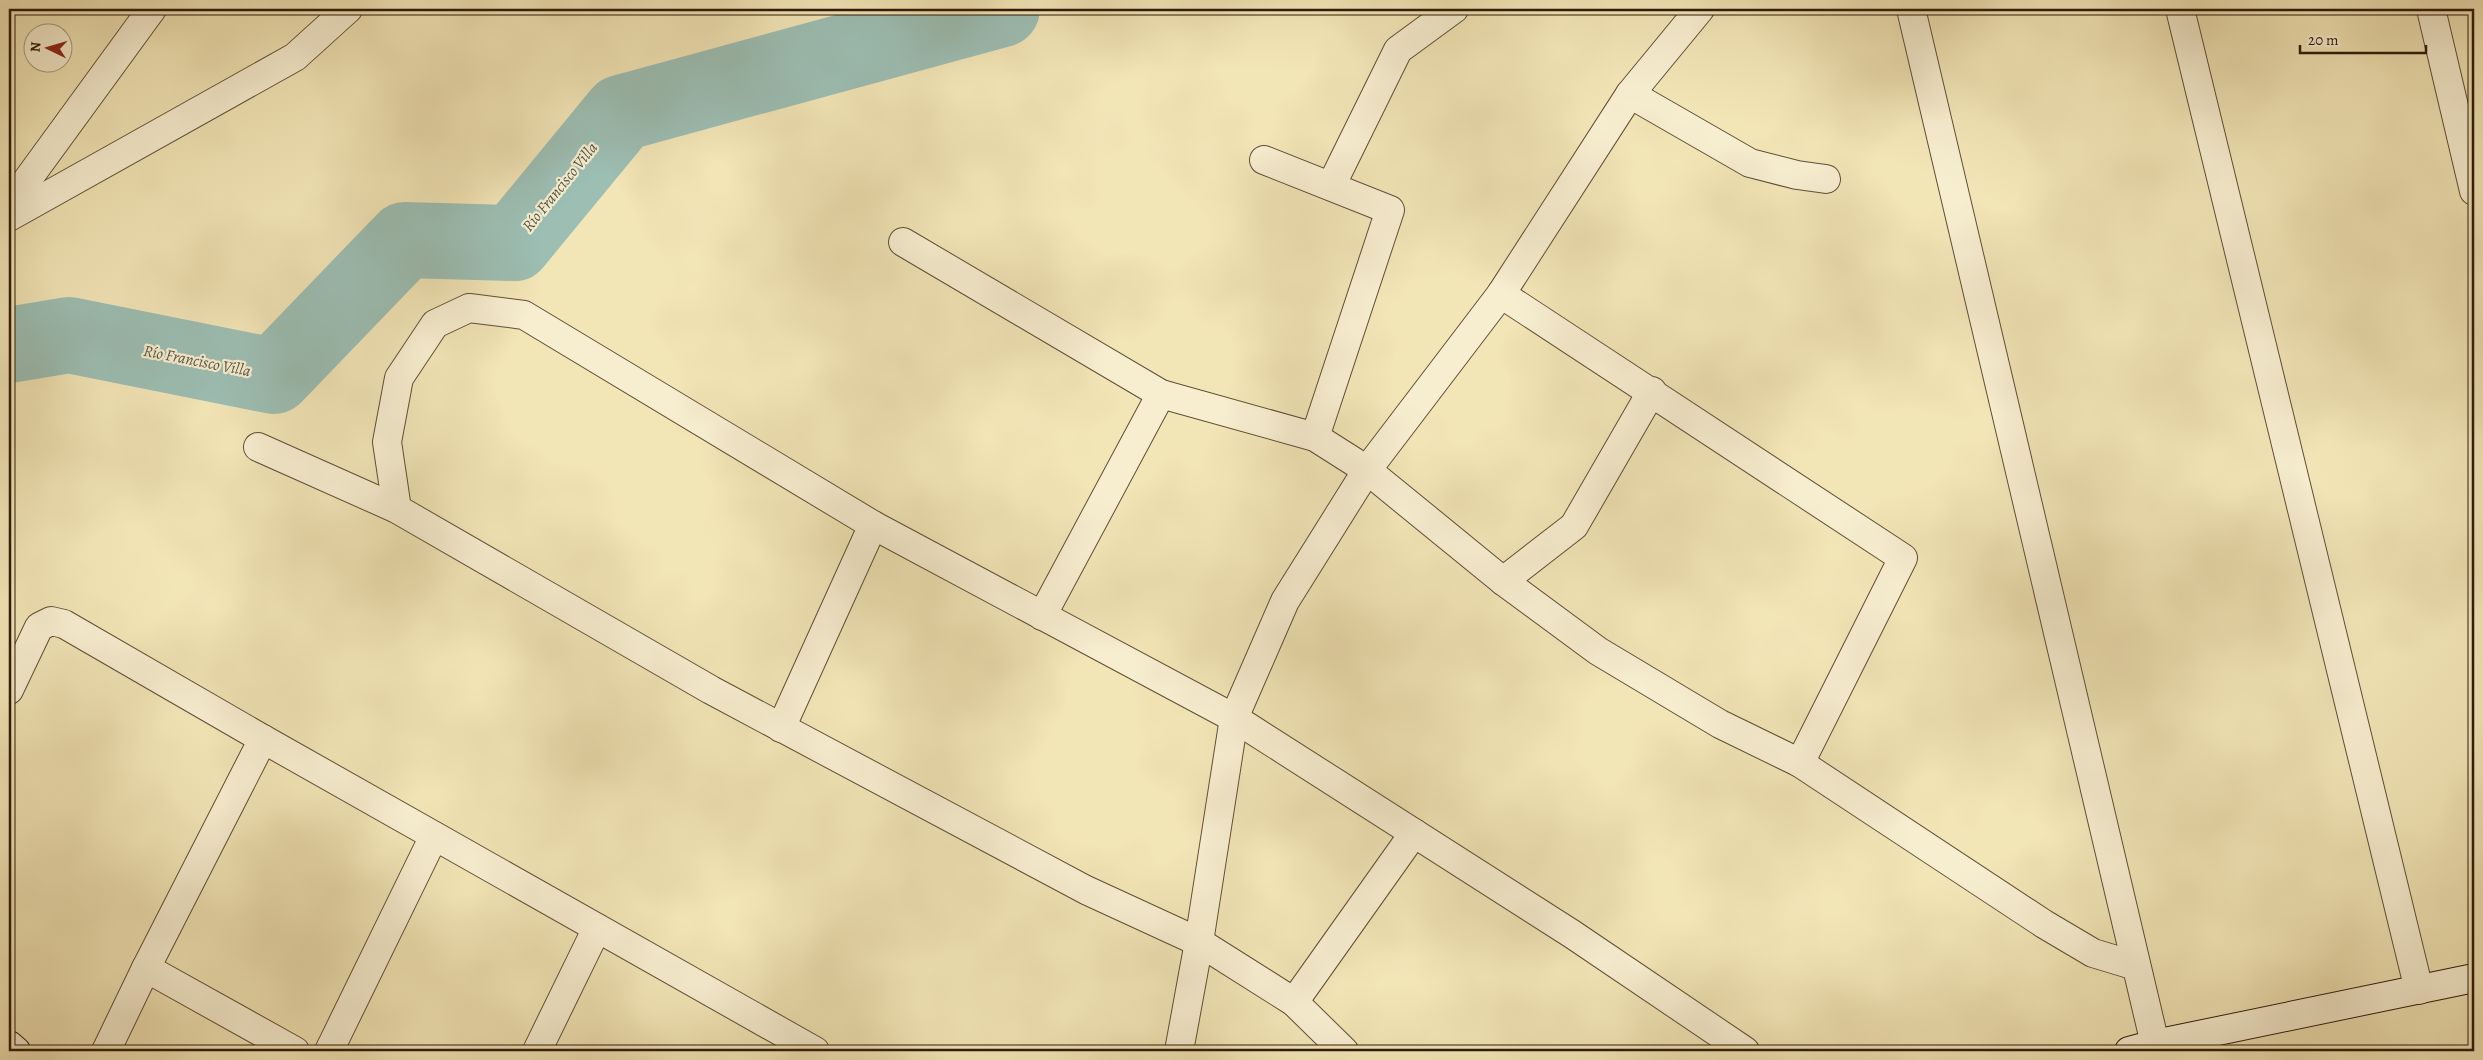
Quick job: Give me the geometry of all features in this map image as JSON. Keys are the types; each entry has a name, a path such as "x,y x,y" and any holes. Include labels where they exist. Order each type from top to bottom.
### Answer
{"street":[{"path":"9,205 152,9"},
{"path":"9,217 295,57 348,9"},
{"path":"1331,186 1398,50 1454,9"},
{"path":"1179,1051 1199,942 1234,718 1285,601 1367,470 1501,294 1630,94 1700,9"},
{"path":"1911,9 2154,1048"},
{"path":"2180,9 2418,990"},
{"path":"2431,9 2474,191"},
{"path":"1630,94 1750,163 1797,175 1826,179"},
{"path":"1264,160 1390,210 1315,437"},
{"path":"903,242 1160,394 1315,437 1367,470 1503,581 1598,651 1720,724 1800,764 2068,939 2093,953 2136,966"},
{"path":"1501,294 1903,558 1800,764"},
{"path":"397,509 387,442 399,378 435,324 469,308 524,315 873,525 1234,718 1572,934 1745,1051"},
{"path":"1503,581 1574,526 1652,392"},
{"path":"1042,616 1160,394"},
{"path":"258,447 397,509 711,690 781,728 1086,890 1199,942 1294,1002 1344,1051"},
{"path":"781,728 873,525"},
{"path":"9,690 39,627 51,621 64,624 263,739 815,1051"},
{"path":"106,1051 146,968 263,739"},
{"path":"1294,1002 1414,833"},
{"path":"329,1051 434,836"},
{"path":"537,1051 598,928"},
{"path":"146,968 295,1051"},
{"path":"2129,1051 2154,1048 2474,978"},
{"path":"9,1045 16,1051"}],"waterway":[{"name":"Río Francisco Villa","path":"9,345 69,335 274,376 405,240 514,243 621,113 1002,9"}]}
